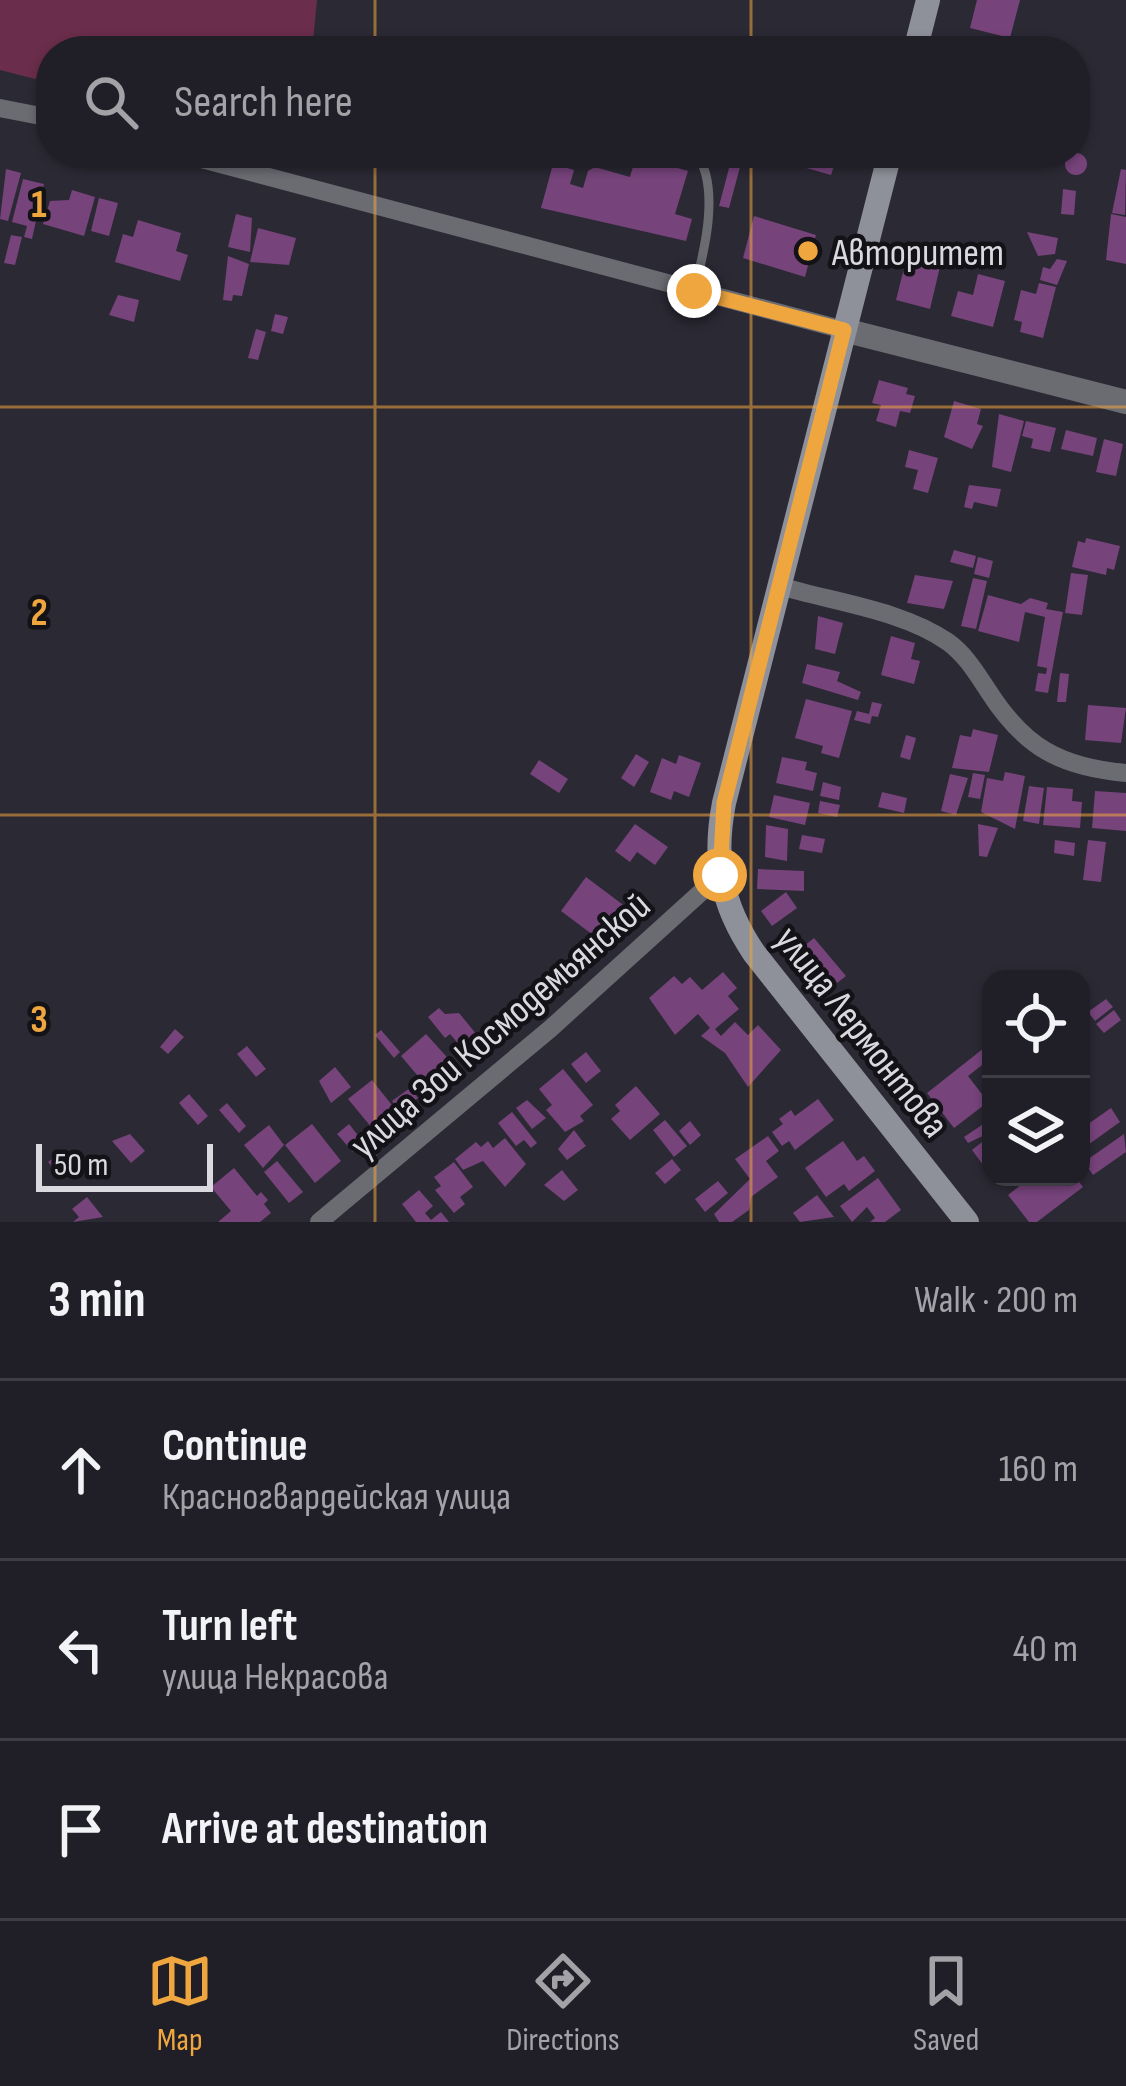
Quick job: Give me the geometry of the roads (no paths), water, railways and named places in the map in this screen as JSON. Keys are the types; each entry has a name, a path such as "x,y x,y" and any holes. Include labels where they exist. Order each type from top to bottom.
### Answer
{"main road":[{"path":"919,36 928,0"},
{"path":"720,875 724,803 886,168"},
{"name":"улица Лермонтова","path":"720,875 734,920 760,963 968,1222"}],"street":[{"path":"0,107 36,115"},
{"path":"235,168 1126,403"},
{"path":"780,586 907,622 943,639 967,659 1013,727 1036,749 1077,767 1126,773"},
{"name":"улица Зои Космодемьянской","path":"319,1222 586,998 720,875"}],"lane":[{"path":"694,291 704,244 707,183 702,168"}],"place":[{"name":"Авторитет","path":"808,251"}]}
